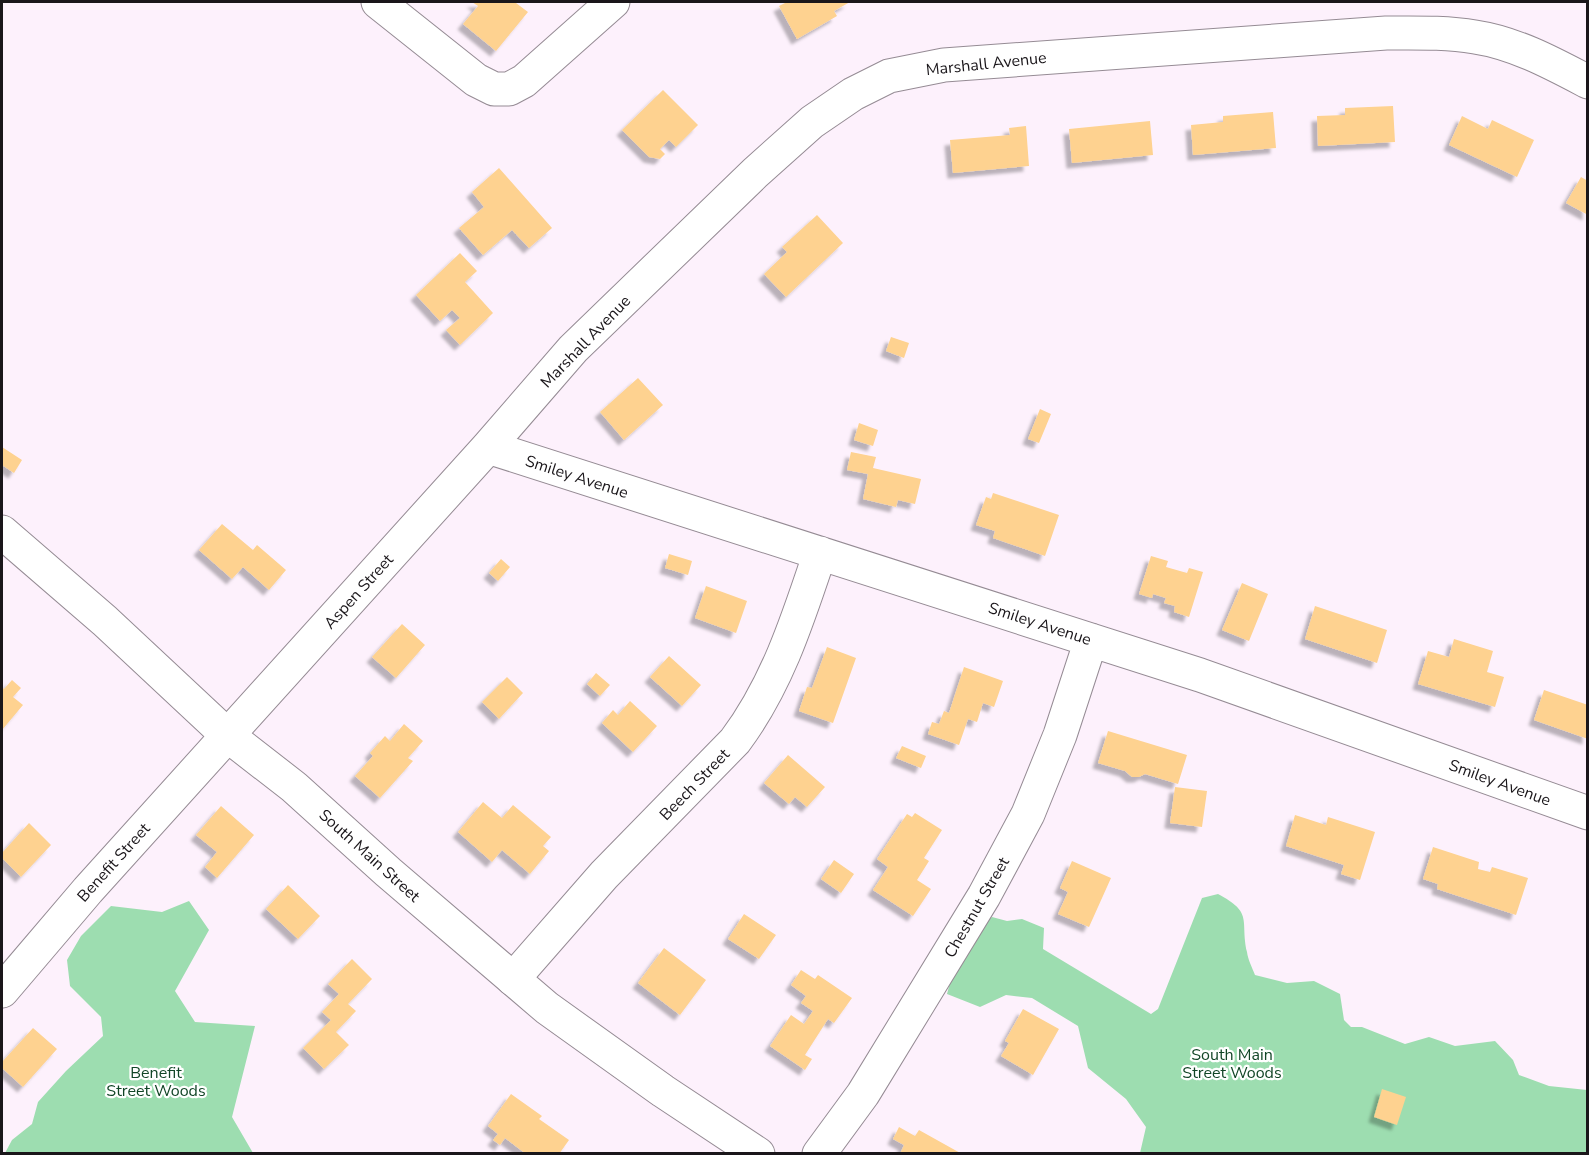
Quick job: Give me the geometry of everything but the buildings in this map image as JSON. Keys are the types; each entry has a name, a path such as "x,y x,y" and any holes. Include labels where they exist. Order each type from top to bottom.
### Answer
{"street":[{"path":"378,2 476,80 494,89 509,89 524,81 613,2"},
{"name":"Marshall Avenue","path":"488,447 573,349 755,173 813,122 853,94 889,76 944,64 1374,34 1436,32 1477,37 1517,48 1549,61 1587,82"},
{"name":"Smiley Avenue","path":"488,447 1200,675 1587,813"},
{"name":"Aspen Street","path":"227,735 488,447"},
{"name":"South Main Street","path":"2,532 105,621 227,735 294,787 513,980 589,1039 758,1154"},
{"name":"Beech Street","path":"513,980 604,875 735,741 753,718 788,647 820,554"},
{"name":"Chestnut Street","path":"819,1154 863,1094 995,875 1028,813 1060,735 1091,640"},
{"name":"Benefit Street","path":"2,991 88,890 227,735"}],"green space":[{"name":"South Main Street Woods","path":"1218,894 1241,912 1248,955 1255,975 1287,983 1314,981 1340,994 1344,1020 1351,1027 1362,1027 1405,1044 1429,1037 1455,1046 1495,1041 1513,1060 1519,1075 1549,1086 1587,1090 1587,1153 1140,1153 1146,1127 1126,1099 1088,1068 1078,1026 1032,998 1006,995 980,1007 947,994 962,951 982,925 992,917 1007,921 1022,919 1044,928 1043,949 1151,1014 1158,1009 1202,898"},
{"name":"Benefit Street Woods","path":"189,901 209,930 175,991 195,1022 255,1026 232,1117 253,1153 5,1153 12,1140 32,1124 38,1102 66,1071 103,1036 101,1017 70,986 67,960 81,936 111,906 162,912"}]}
